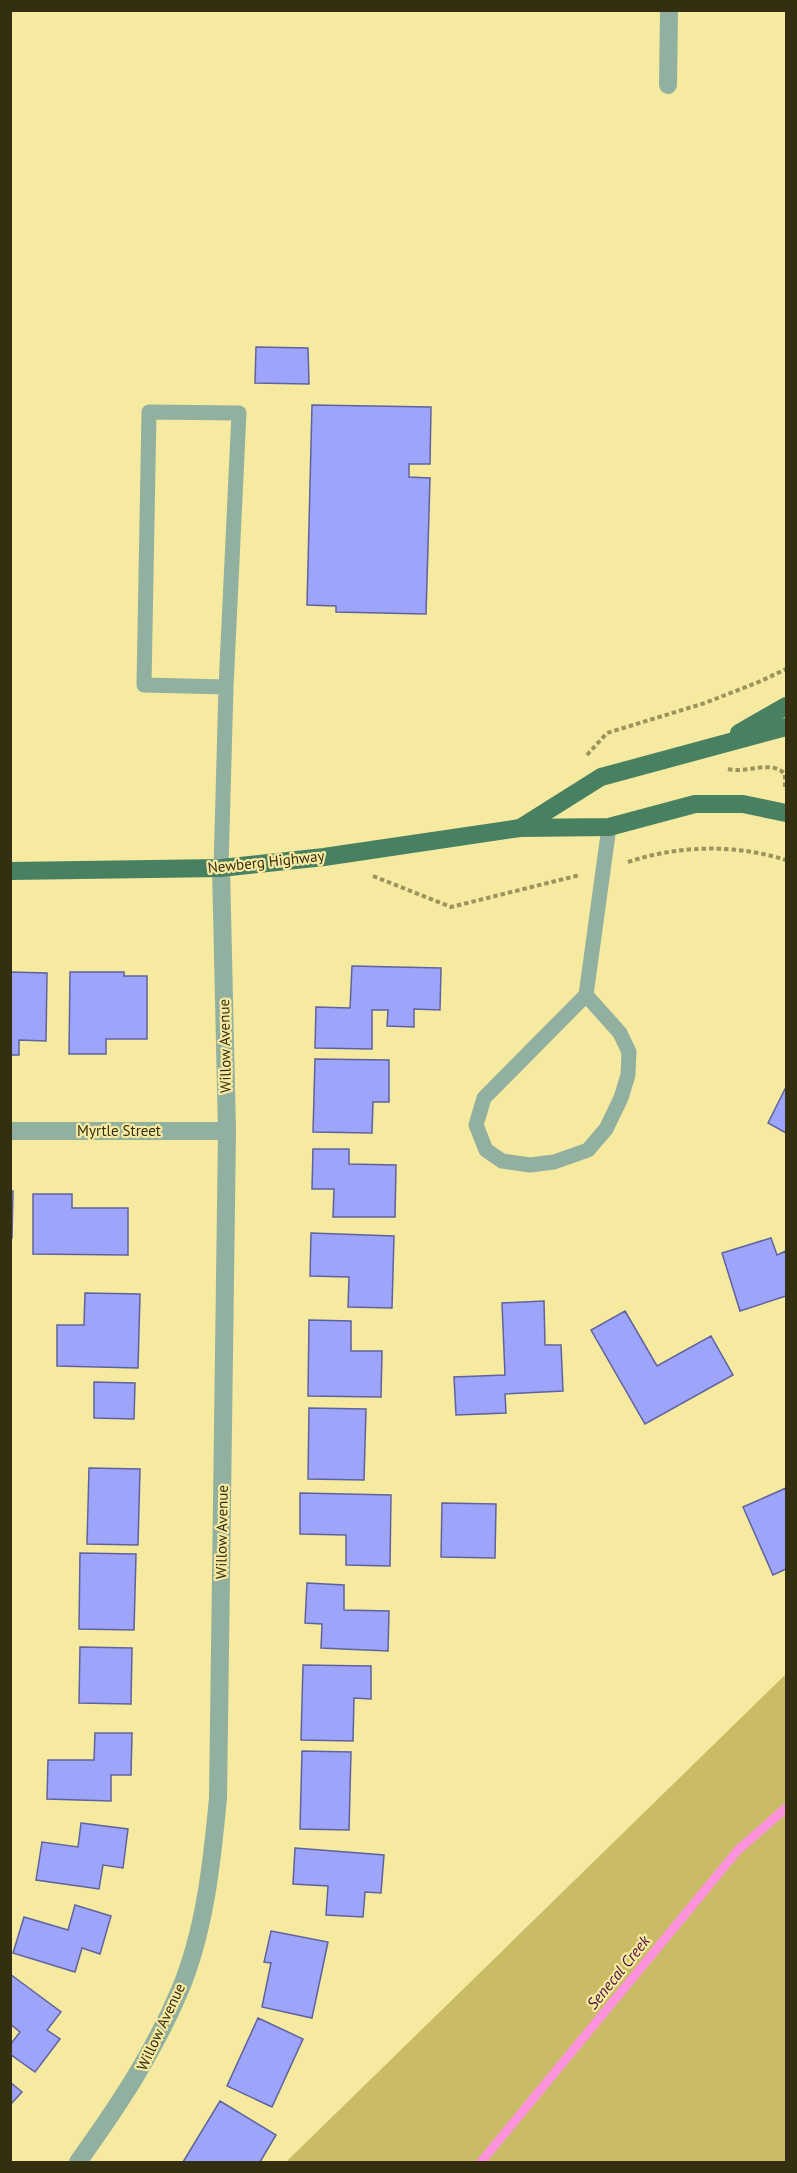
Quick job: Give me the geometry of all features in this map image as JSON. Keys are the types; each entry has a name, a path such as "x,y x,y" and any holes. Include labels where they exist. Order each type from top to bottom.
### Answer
{"main road":[{"path":"719,754 786,706"},
{"name":"Newberg Highway","path":"520,828 601,777 719,754 786,727"},
{"name":"Newberg Highway","path":"10,871 221,868 324,857 520,828 609,827 695,804 743,804 786,813"}],"street":[{"path":"668,85 669,10"},
{"name":"Willow Avenue","path":"78,2163 140,2073 181,1988 197,1935 213,1851 218,1798 227,1131 221,868"},
{"name":"Myrtle Street","path":"10,1131 227,1131"}],"lane":[{"path":"221,868 226,687 239,412 149,412 144,685 226,687"},
{"path":"586,995 620,1034 629,1052 627,1075 621,1098 606,1129 588,1150 554,1162 530,1165 502,1161 486,1150 476,1125 484,1098 586,995 609,827"}],"path":[{"path":"607,733 705,703 786,669"},
{"path":"719,754 728,769 736,771 778,768 785,774 785,790"},
{"path":"366,873 451,907"}],"shaded area":[{"path":"786,1674 786,2162 286,2162"}],"building":[{"path":"256,347 308,348 309,384 255,383"},
{"path":"312,405 431,407 430,464 409,464 409,477 430,478 426,614 336,612 336,606 307,605"},
{"path":"352,966 441,968 440,1010 414,1009 414,1027 387,1026 388,1010 372,1010 372,1049 315,1048 316,1007 350,1008"},
{"path":"10,972 47,973 46,1041 19,1040 19,1055 10,1055"},
{"path":"70,972 124,972 124,976 147,976 147,1039 106,1039 106,1054 69,1054"},
{"path":"315,1059 389,1060 389,1102 373,1102 372,1133 313,1132"},
{"path":"786,1087 786,1133 768,1123"},
{"path":"313,1149 349,1149 349,1164 396,1165 395,1217 333,1217 334,1189 312,1189"},
{"path":"10,1191 13,1191 12,1238 10,1238"},
{"path":"33,1194 72,1194 72,1208 128,1208 128,1255 33,1254"},
{"path":"311,1233 394,1236 392,1308 348,1307 349,1277 310,1276"},
{"path":"771,1238 777,1255 786,1251 786,1296 740,1311 722,1253"},
{"path":"85,1293 140,1294 138,1368 57,1366 57,1325 84,1325"},
{"path":"544,1301 545,1345 561,1345 563,1391 505,1394 506,1413 456,1415 454,1377 505,1375 502,1303"},
{"path":"625,1311 657,1366 711,1336 733,1375 645,1424 591,1330"},
{"path":"309,1320 351,1321 351,1351 382,1351 381,1397 308,1396"},
{"path":"94,1382 135,1383 134,1419 94,1418"},
{"path":"309,1408 366,1409 364,1480 308,1479"},
{"path":"89,1468 140,1469 138,1545 87,1544"},
{"path":"786,1488 786,1569 773,1575 743,1507"},
{"path":"300,1493 391,1495 390,1566 346,1565 346,1535 300,1534"},
{"path":"442,1503 496,1504 495,1558 441,1557"},
{"path":"80,1553 136,1554 134,1630 79,1629"},
{"path":"307,1583 344,1585 344,1610 389,1611 388,1651 321,1648 322,1624 305,1623"},
{"path":"80,1647 132,1648 131,1704 79,1703"},
{"path":"303,1665 371,1666 371,1699 354,1698 353,1741 301,1740"},
{"path":"95,1733 132,1733 131,1775 111,1775 111,1801 47,1799 48,1760 94,1760"},
{"path":"302,1751 351,1752 349,1830 300,1829"},
{"path":"81,1823 128,1829 123,1868 103,1865 99,1889 36,1880 42,1842 78,1847"},
{"path":"295,1848 384,1855 381,1893 365,1892 363,1917 326,1915 328,1886 293,1884"},
{"path":"75,1905 111,1916 100,1954 82,1948 75,1972 13,1953 24,1917 68,1930"},
{"path":"271,1931 328,1942 312,2018 262,2007 271,1963 264,1962"},
{"path":"10,1974 61,2012 47,2030 60,2039 35,2072 10,2054 10,2045 20,2032 10,2024"},
{"path":"258,2018 303,2039 272,2107 227,2086"},
{"path":"10,2082 22,2092 10,2105"},
{"path":"220,2101 276,2135 260,2162 183,2162"}],"waterway":[{"name":"Senecal Creek","path":"481,2162 738,1850 786,1808"}]}
